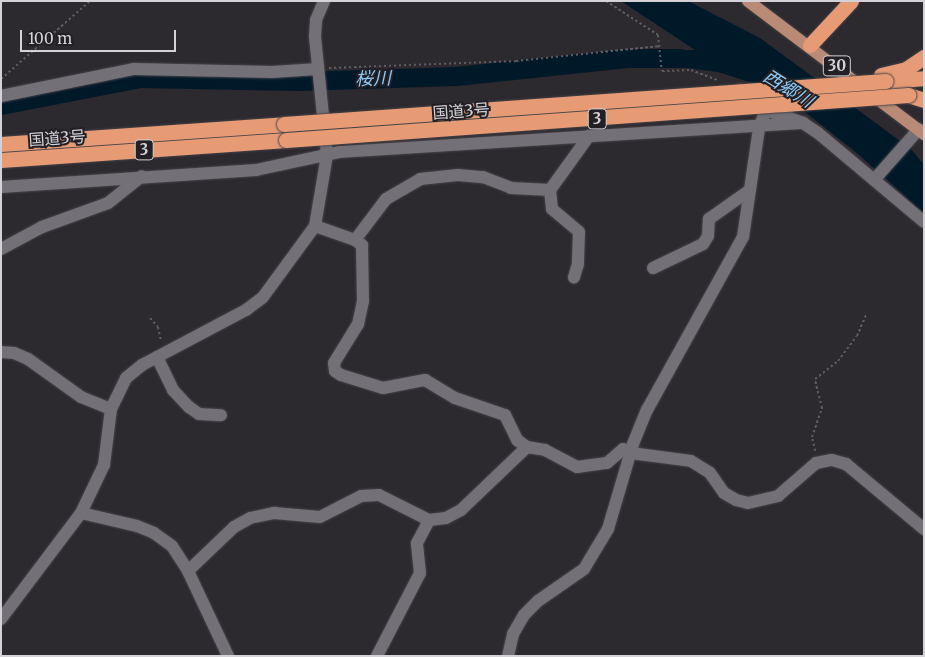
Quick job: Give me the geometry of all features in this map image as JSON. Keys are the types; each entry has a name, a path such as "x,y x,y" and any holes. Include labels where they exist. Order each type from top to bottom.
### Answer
{"highway":[{"path":"810,44 851,1"},
{"path":"883,78 906,69 924,57"},
{"path":"883,78 924,78"},
{"name":"国道3号","path":"1,144 698,94 766,83 883,78"},
{"name":"国道3号","path":"1,160 924,93"},
{"path":"908,95 924,100"}],"main road":[{"name":"30","path":"748,1 810,44 921,132"}],"street":[{"path":"1,619 81,513 104,465 110,409 126,378 158,356 246,310 263,297 315,226 327,155 315,36 316,20 324,1"},
{"path":"1,96 134,69 272,72 320,76"},
{"path":"733,87 756,99 766,110 803,123 924,222"},
{"path":"508,656 513,634 524,615 538,601 566,584 596,553 608,530 632,450 647,410 743,237 759,128 766,110"},
{"path":"1,187 142,176 256,170 327,155 589,136 759,128 803,123"},
{"path":"874,180 907,143 921,132"},
{"path":"574,277 578,264 579,232 552,209 550,190 589,136"},
{"path":"355,240 386,200 420,179 458,174 483,177 511,188 550,190"},
{"path":"1,250 42,227 108,203 142,176"},
{"path":"653,268 703,244 708,236 710,219 750,190"},
{"path":"315,226 355,240 362,245 364,258 363,302 358,324 334,362 335,371 371,386 383,388 425,380 455,398 504,415 510,431 527,447 545,450 577,467 590,468 607,463 623,449 632,450 638,454 691,461 710,473 724,493 736,500 748,503 778,496 804,471 822,462 846,464 924,529"},
{"path":"1,352 14,353 28,359 81,397 110,409"},
{"path":"158,356 174,390 189,407 200,414 221,415"},
{"path":"188,571 234,527 250,518 274,513 320,517 361,496 379,495 429,520 446,518 461,510 527,447"},
{"path":"81,513 154,532 172,546 188,571 228,656"},
{"path":"377,656 420,573 417,543 429,520"}],"path":[{"path":"1,78 90,1"},
{"path":"606,1 658,34 662,70 691,70 733,87"},
{"path":"320,76 506,62 660,46"},
{"path":"822,462 812,444 822,408 815,379 838,360 857,336 866,315"},
{"path":"150,318 160,335 158,356"}],"water":[{"name":"西郷川","path":"621,1 688,1 760,38 911,149 924,165 924,213 857,153 805,112 775,94 756,84 718,72 655,64 653,50 695,50"}],"waterway":[{"name":"桜川","path":"1,105 140,78 299,81 456,76 627,58 680,58"}]}
